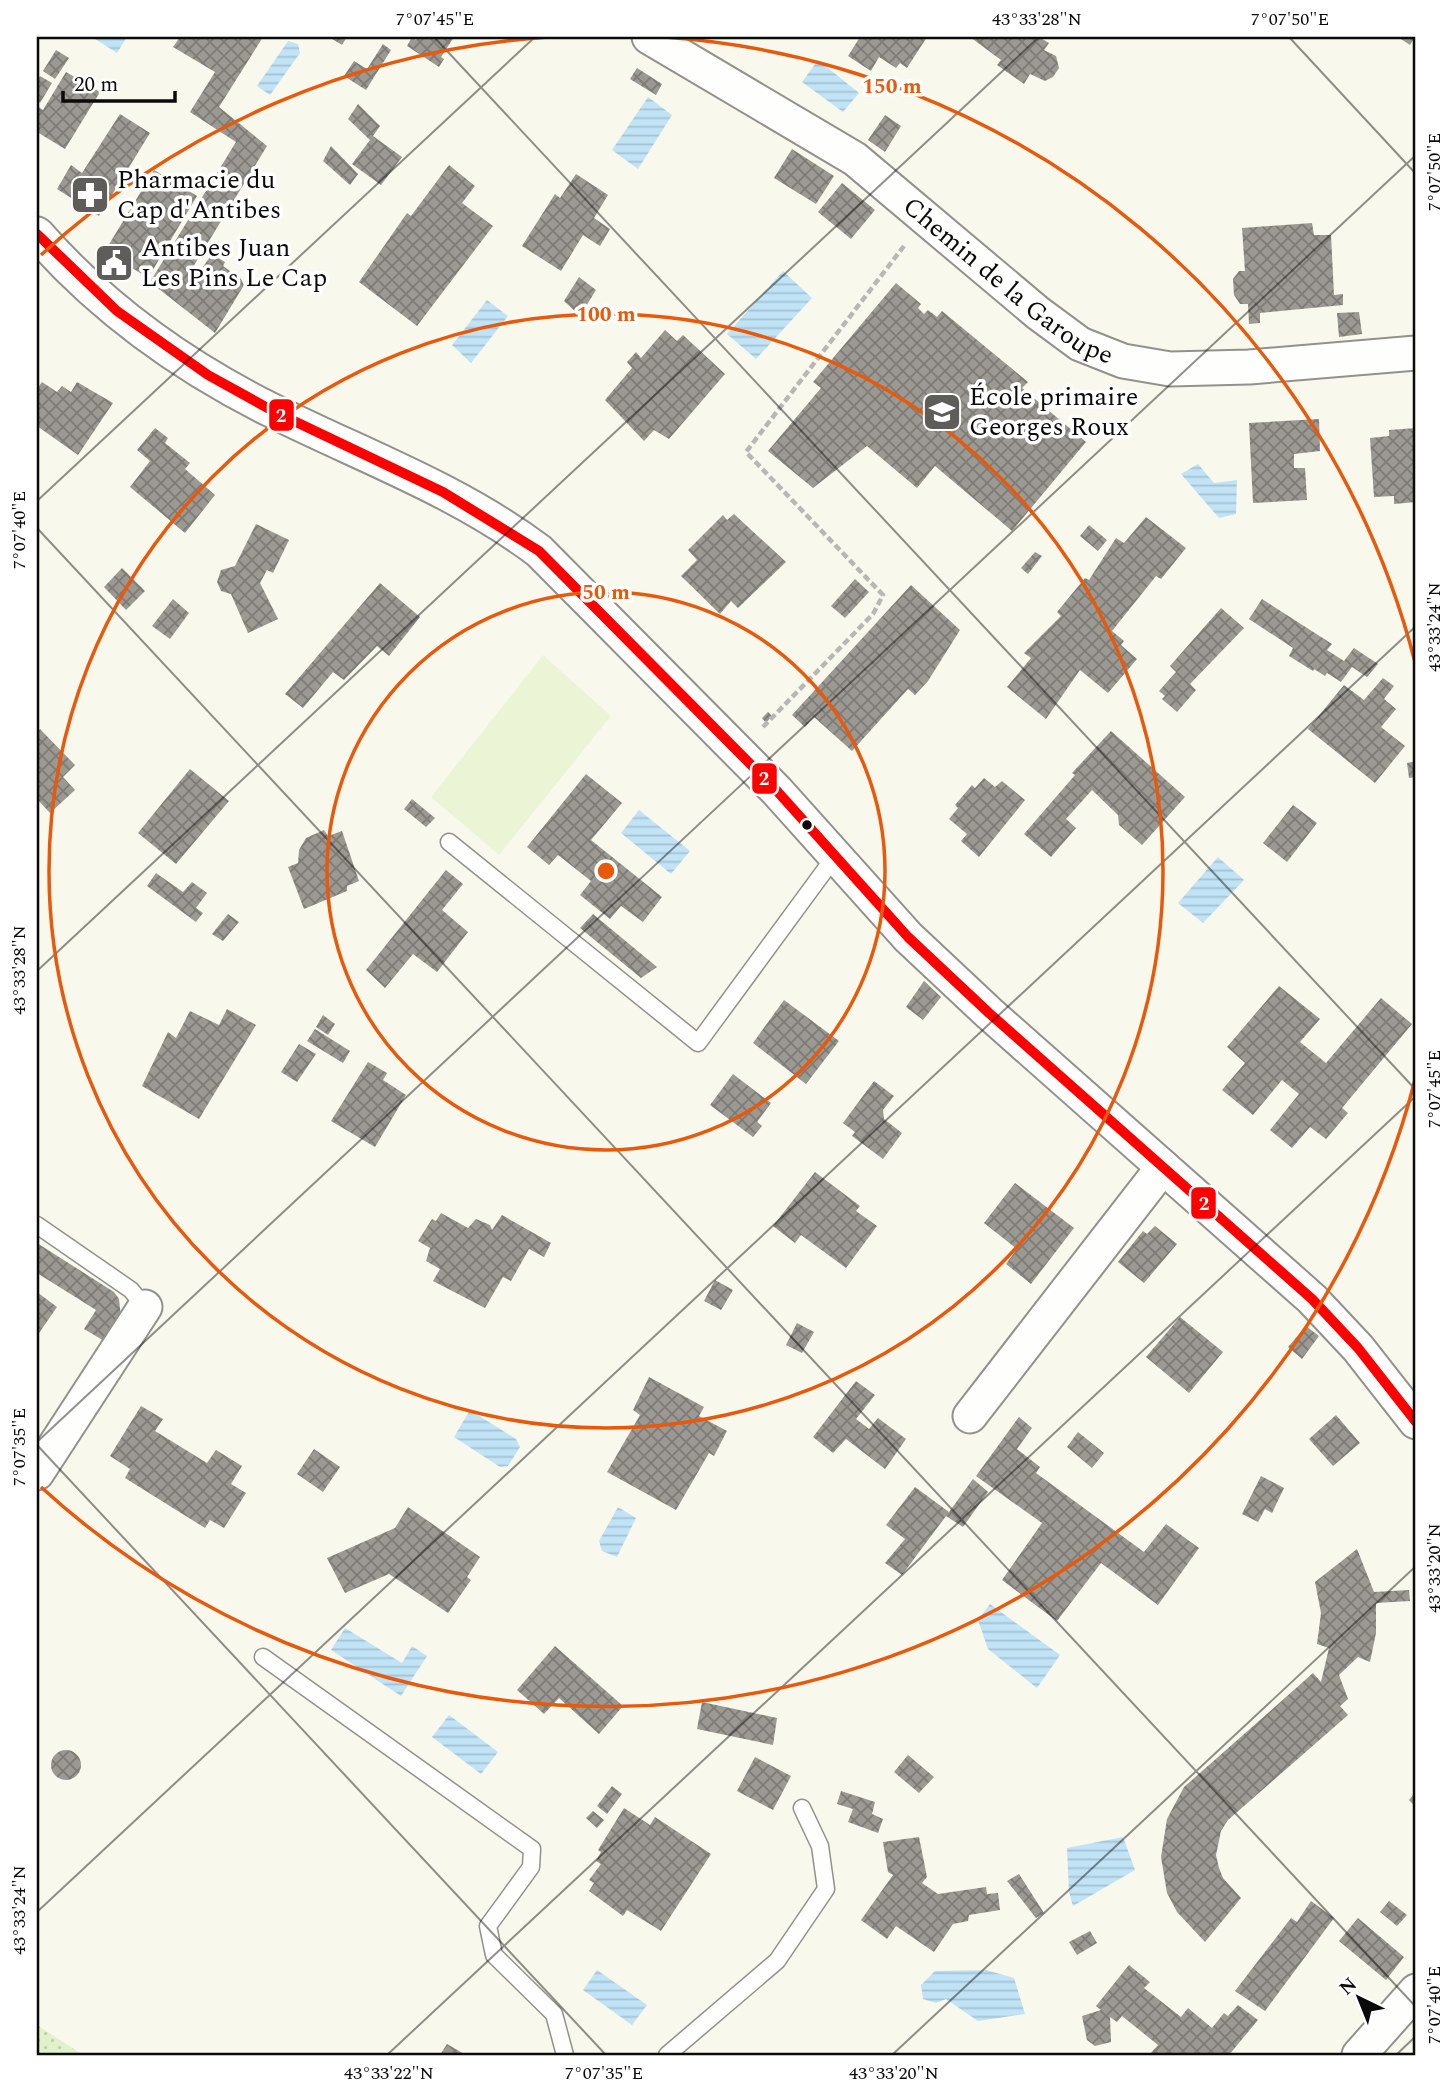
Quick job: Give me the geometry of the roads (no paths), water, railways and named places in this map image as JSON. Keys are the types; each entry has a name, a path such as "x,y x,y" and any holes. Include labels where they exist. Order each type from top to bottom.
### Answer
{"street":[{"name":"Chemin de la Garoupe","path":"649,37 855,159 1038,313 1080,344 1123,361 1170,369 1201,370 1416,353"},
{"path":"37,234 62,262 127,319 191,366 272,410 427,482 498,520 539,551 737,751 836,855 908,937 989,1013 1312,1299 1358,1349 1416,1422"},
{"path":"970,1416 1163,1167"},
{"path":"37,1473 145,1307"},
{"path":"1359,2055 1416,1991"}],"lane":[{"path":"449,842 698,1043 836,855"},
{"path":"37,1225 131,1290 145,1307"},
{"path":"263,1657 532,1849 531,1867 488,1926 494,1955 554,2014 565,2055"},
{"path":"667,2055 776,1961 826,1889 820,1846 802,1808"}],"water":[{"path":"92,37 127,37 117,53"},
{"path":"288,41 298,44 300,53 270,95 257,86"},
{"path":"818,60 859,93 843,112 802,82"},
{"path":"648,97 672,115 638,169 612,150"},
{"path":"783,271 812,298 756,359 727,334"},
{"path":"487,300 508,316 471,363 452,345"},
{"path":"1198,464 1214,483 1237,480 1236,514 1219,518 1181,474"},
{"path":"639,810 690,851 671,874 621,833"},
{"path":"1218,857 1244,880 1203,923 1178,903"},
{"path":"470,1410 516,1439 520,1447 508,1466 500,1467 454,1437"},
{"path":"618,1507 636,1518 617,1557 602,1551 599,1541"},
{"path":"990,1604 1060,1655 1037,1688 988,1649 978,1620"},
{"path":"345,1628 402,1663 412,1646 427,1656 401,1696 331,1650"},
{"path":"449,1715 498,1752 481,1774 432,1737"},
{"path":"1123,1837 1135,1870 1073,1906 1069,1892 1067,1848"},
{"path":"597,1970 647,2005 632,2025 583,1990"},
{"path":"986,1970 1014,1978 1025,2014 978,2021 946,1999 936,2003 923,1999 921,1985 935,1971"}],"place":[{"name":"Pharmacie du Cap d'Antibes","path":"90,195"},
{"name":"Antibes Juan Les Pins Le Cap","path":"114,263"},
{"name":"École primaire Georges Roux","path":"942,412"}]}
